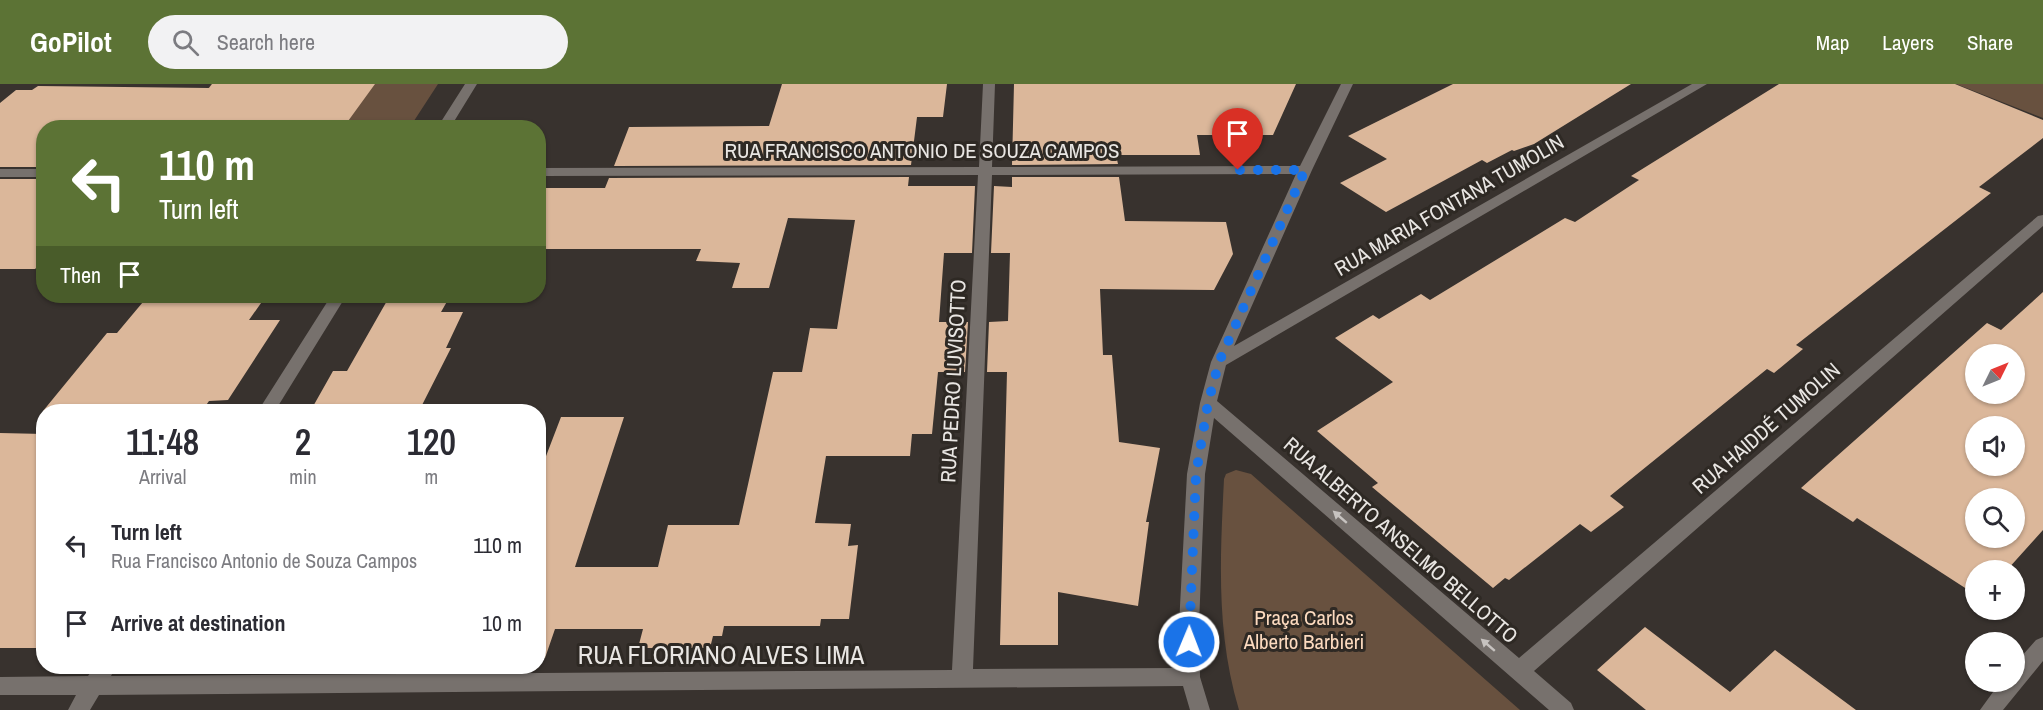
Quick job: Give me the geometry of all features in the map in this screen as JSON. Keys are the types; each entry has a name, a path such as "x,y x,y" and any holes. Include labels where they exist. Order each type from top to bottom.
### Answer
{"street":[{"path":"448,120 471,84"},
{"name":"RUA PEDRO LUVISOTTO","path":"962,679 989,84"},
{"path":"1200,710 1190,677 1189,625 1196,474 1208,403 1219,362 1305,170 1347,84"},
{"name":"RUA MARIA FONTANA TUMOLIN","path":"1219,362 1701,84"},
{"name":"RUA FRANCISCO ANTONIO DE SOUZA CAMPOS","path":"546,172 1305,170"},
{"path":"0,173 36,173"},
{"name":"RUA HAIDDÉ TUMOLIN","path":"1519,671 2043,219"},
{"path":"270,404 334,303"},
{"name":"RUA ALBERTO ANSELMO BELLOTTO","path":"1208,403 1564,710"},
{"path":"2025,668 2043,646"},
{"path":"78,710 101,674"},
{"name":"RUA FLORIANO ALVES LIMA","path":"0,686 1190,677"},
{"path":"1990,710 2005,692"}],"green space":[{"path":"212,84 438,84 415,120 179,120"},
{"path":"1956,84 2043,84 2043,118"},
{"name":"Praça Carlos Alberto Barbieri","path":"1236,470 1251,474 1520,710 1239,710 1226,652 1221,596 1224,479 1226,474"}],"building":[{"path":"212,84 375,84 349,120 36,120 36,167 0,167 0,103 16,90 32,90 38,86 209,88"},
{"path":"782,84 947,84 943,117 917,117 911,165 614,166 629,127 769,126"},
{"path":"1014,84 1296,84 1273,135 1197,135 1200,155 1116,155 1118,164 1012,165"},
{"path":"1453,84 1631,84 1534,144 1512,150 1487,163 1482,160 1386,212 1340,183 1387,159 1348,136"},
{"path":"1779,84 1955,84 2043,120 2043,138 1979,187 1991,193 1796,345 1803,349 1774,373 1767,369 1610,496 1624,507 1591,532 1580,524 1509,580 1505,578 1493,588 1372,487 1378,483 1317,431 1393,382 1335,338 1373,315 1379,319 1421,294 1430,300 1565,218 1575,222 1639,180 1631,176"},
{"path":"909,177 908,186 975,186 972,253 944,253 939,322 968,322 965,372 938,372 932,434 912,434 910,456 826,456 815,523 851,524 848,546 858,545 849,619 821,619 820,626 724,626 722,636 713,636 710,648 638,648 643,629 555,629 546,655 546,456 561,417 624,417 575,567 658,567 668,525 739,525 773,372 802,372 810,328 837,329 855,220 788,218 769,288 732,288 740,263 696,261 701,249 546,249 546,188 605,188 609,178"},
{"path":"1012,177 1119,177 1125,221 1226,222 1233,254 1214,290 1100,289 1103,355 1112,355 1119,442 1160,448 1146,522 1149,522 1138,606 1058,592 1058,645 1000,645 1007,372 987,372 989,322 1008,321 1010,253 991,253 994,186 1012,187"},
{"path":"0,179 36,179 36,268 0,269"},
{"path":"2043,292 2043,530 2016,560 1965,560 1965,588 1857,518 1853,522 1801,488 1987,323 2001,330"},
{"path":"142,303 261,303 249,320 280,320 228,400 209,401 207,404 49,404 107,333 117,333"},
{"path":"386,303 446,303 441,312 463,312 446,348 451,348 423,404 314,404 333,371 347,371"},
{"path":"0,433 36,434 36,648 0,648"},
{"path":"1645,627 1730,692 1775,650 1856,710 1646,710 1597,670"}],"route":[{"path":"1189,642 1196,474 1208,403 1219,362 1305,170 1238,170"}]}
